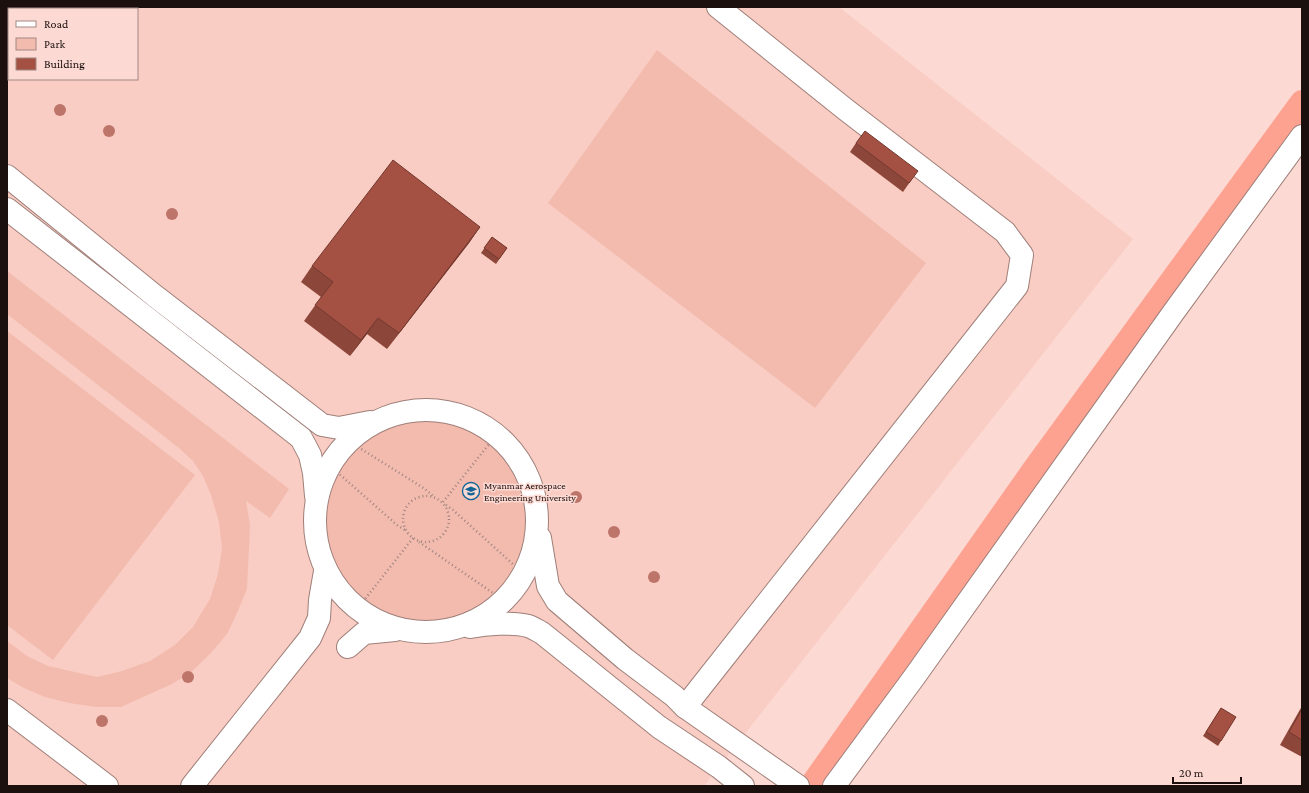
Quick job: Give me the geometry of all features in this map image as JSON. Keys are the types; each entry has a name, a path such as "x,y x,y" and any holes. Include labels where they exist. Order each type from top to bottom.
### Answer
{"street":[{"path":"685,707 1018,286 1022,255 1005,232 845,109 718,7"},
{"path":"834,786 915,676 1173,313 1302,136"},
{"path":"7,176 168,307 322,425 339,428 377,422"},
{"path":"7,210 300,438 310,455 314,472 316,497 315,534 325,571 347,601 378,622 415,632 453,630 500,624 528,626 542,633 659,727 719,767 743,786"},
{"path":"63,254 79,235"},
{"path":"154,325 168,307"},
{"path":"238,390 252,371"},
{"path":"316,497 331,462 356,433 389,415 426,408 462,414 494,430 519,456 534,489 541,546 548,586 557,601 625,659 674,696 685,707 798,786"},
{"path":"494,608 513,592 531,560 539,525"},
{"path":"192,786 310,638 319,618 320,600 325,571"},
{"path":"453,630 518,596 548,586"},
{"path":"348,648 364,633 405,630"},
{"path":"7,710 107,786"}],"path":[{"path":"443,502 497,434"},
{"path":"351,439 357,447 425,489 443,502 515,566 525,571"},
{"path":"328,468 337,472 397,525 405,530 410,536 493,593 494,608"},
{"path":"405,530 403,514 406,506 418,496 433,496"},
{"path":"417,540 425,542 433,541 440,538 445,532 449,526 450,518 446,505"},
{"path":"358,608 413,538"}],"shaded area":[{"name":"Myanmar Aerospace Engineering University","path":"7,7 839,7 1133,239 704,786 7,786"}],"green space":[{"path":"657,50 926,263 815,408 548,203"},
{"path":"7,271 289,489 270,518 246,501 250,525 247,589 227,634 210,654 191,672 172,684 121,707 96,707 69,703 45,697 24,688 7,678 7,641 27,656 48,666 97,677 122,671 150,661 175,645 193,627 210,599 218,574 222,548 219,522 211,495 203,476 193,461 179,448 7,314"},
{"path":"7,331 195,475 53,660 7,625"},
{"path":"417,417 437,417 457,421 476,429 501,447 519,472 523,481 527,491 531,511 531,531 527,551 523,561 519,570 501,595 476,613 457,621 437,625 417,625 397,621 378,613 353,595 335,570 327,551 323,531 323,511 327,491 335,472 353,447 378,429 397,421"}],"building":[{"path":"865,131 918,171 909,183 856,143"},
{"path":"393,160 480,227 399,333 378,318 361,340 315,305 333,282 312,266"},
{"path":"492,237 507,248 499,259 484,248"},
{"path":"1221,708 1236,717 1221,741 1206,732"},
{"path":"1302,709 1302,740 1289,732"}],"waterway":[{"path":"811,786 1033,471 1302,102"}],"place":[{"name":"Myanmar Aerospace Engineering University","path":"471,491"}]}
